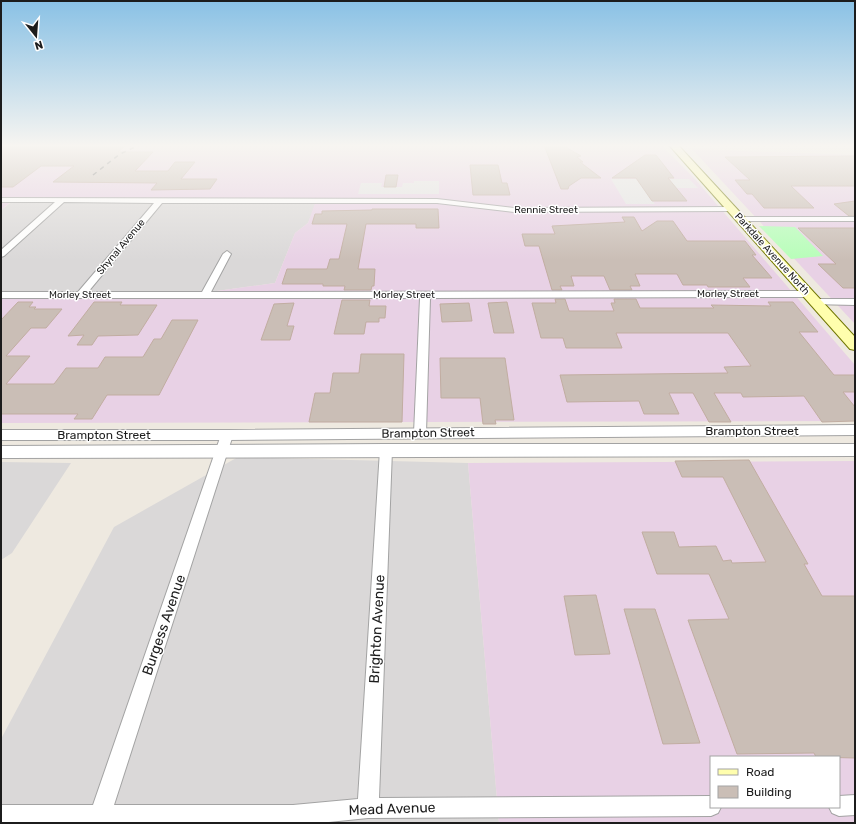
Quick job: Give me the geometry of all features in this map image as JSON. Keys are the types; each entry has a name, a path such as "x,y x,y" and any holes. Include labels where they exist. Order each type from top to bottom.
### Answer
{"main road":[{"name":"Parkdale Avenue North","path":"708,183 810,298 855,346"}],"street":[{"name":"Rennie Street","path":"1,200 437,201 514,210 736,214 855,219"},
{"path":"1,254 62,200"},
{"name":"Shynal Avenue","path":"81,294 160,200"},
{"path":"204,295 227,254"},
{"name":"Morley Street","path":"1,295 424,295 810,298 855,302"},
{"path":"420,433 424,295"},
{"name":"Brampton Street","path":"1,435 228,435 855,430"},
{"name":"Burgess Avenue","path":"100,814 228,435"},
{"name":"Brighton Avenue","path":"368,808 386,450"},
{"name":"Brampton Street","path":"1,452 855,450"},
{"name":"Mead Avenue","path":"1,815 100,814 292,819 368,808 710,806"},
{"path":"840,806 855,806"}],"shaded area":[{"path":"1,183 699,183 855,365 855,421 1,423 1,297 188,295 275,283 295,233 308,223 315,203 68,198 13,200 1,210"},
{"path":"361,183 382,183 381,187 402,187 403,183 439,183 439,194 358,194"},
{"path":"614,183 693,183 698,188 643,188 655,204 626,204"},
{"path":"724,183 855,183 855,324"},
{"path":"68,198 316,203 308,223 295,233 275,283 188,295 1,298 1,210 13,201"},
{"path":"238,457 468,463 499,823 1,823 1,739 114,527"},
{"path":"855,461 855,823 499,823 468,463"},
{"path":"1,462 71,463 12,553 1,560"}],"green space":[{"path":"759,226 795,227 823,256 791,259"}],"building":[{"path":"1,183 18,183 13,187 1,187"},
{"path":"157,183 214,183 210,189 151,190"},
{"path":"385,183 397,183 396,187 384,187"},
{"path":"472,183 507,183 510,195 473,195"},
{"path":"559,183 573,183 569,186 568,189 561,189"},
{"path":"640,183 673,183 687,201 652,201"},
{"path":"738,183 855,183 855,186 791,186 814,208 764,208 752,194 747,194"},
{"path":"855,201 855,216 849,216 834,204"},
{"path":"438,209 439,228 416,228 416,224 366,224 358,269 375,269 374,286 372,286 371,290 344,290 345,286 323,286 323,284 282,284 287,269 327,269 330,259 339,259 347,224 312,224 315,214 322,214 322,211"},
{"path":"622,217 634,217 642,231 657,221 673,221 687,241 745,241 756,255 752,255 772,278 743,278 750,287 708,287 707,285 683,285 677,274 635,274 640,286 630,286 632,290 610,290 604,276 571,276 574,286 560,286 562,290 552,290 539,246 525,246 522,234 555,234 552,226 625,222"},
{"path":"798,228 855,228 855,288 843,288 818,264 836,264"},
{"path":"555,299 565,299 569,311 614,311 611,303 615,303 614,299 636,299 640,308 714,308 711,305 771,306 768,302 793,302 818,332 799,332 834,375 855,375 855,392 843,392 855,407 855,421 822,422 804,396 743,397 741,393 714,393 731,422 709,422 693,393 669,393 679,414 644,414 639,401 567,402 560,375 728,373 724,367 751,366 728,333 616,333 622,348 566,348 563,338 541,338 532,303 556,303"},
{"path":"342,300 370,300 369,306 386,306 385,318 379,318 379,322 366,322 364,334 334,334"},
{"path":"18,302 33,302 29,307 36,307 34,309 62,309 46,328 31,328 6,356 30,356 6,384 54,384 66,368 98,368 105,357 143,357 154,339 161,339 172,320 198,320 159,395 107,395 92,419 74,419 78,414 1,414 1,320"},
{"path":"94,302 122,302 120,305 157,305 138,335 98,336 92,345 77,345 84,335 68,336"},
{"path":"507,302 514,333 494,333 488,303"},
{"path":"294,303 287,326 294,326 290,340 261,340 274,304"},
{"path":"469,303 472,321 442,322 440,304"},
{"path":"361,354 404,354 402,422 309,422 315,393 330,393 333,373 359,373"},
{"path":"440,358 505,358 514,420 495,420 496,424 483,424 480,398 441,398"},
{"path":"749,460 808,564 804,564 822,596 855,596 855,758 840,758 840,756 816,756 814,753 737,754 688,620 729,619 709,574 657,574 642,532 674,532 679,547 716,546 723,561 731,560 732,563 766,562 723,477 682,477 675,461"},
{"path":"596,595 610,654 575,655 564,596"},
{"path":"624,609 655,609 700,743 663,744"}]}
